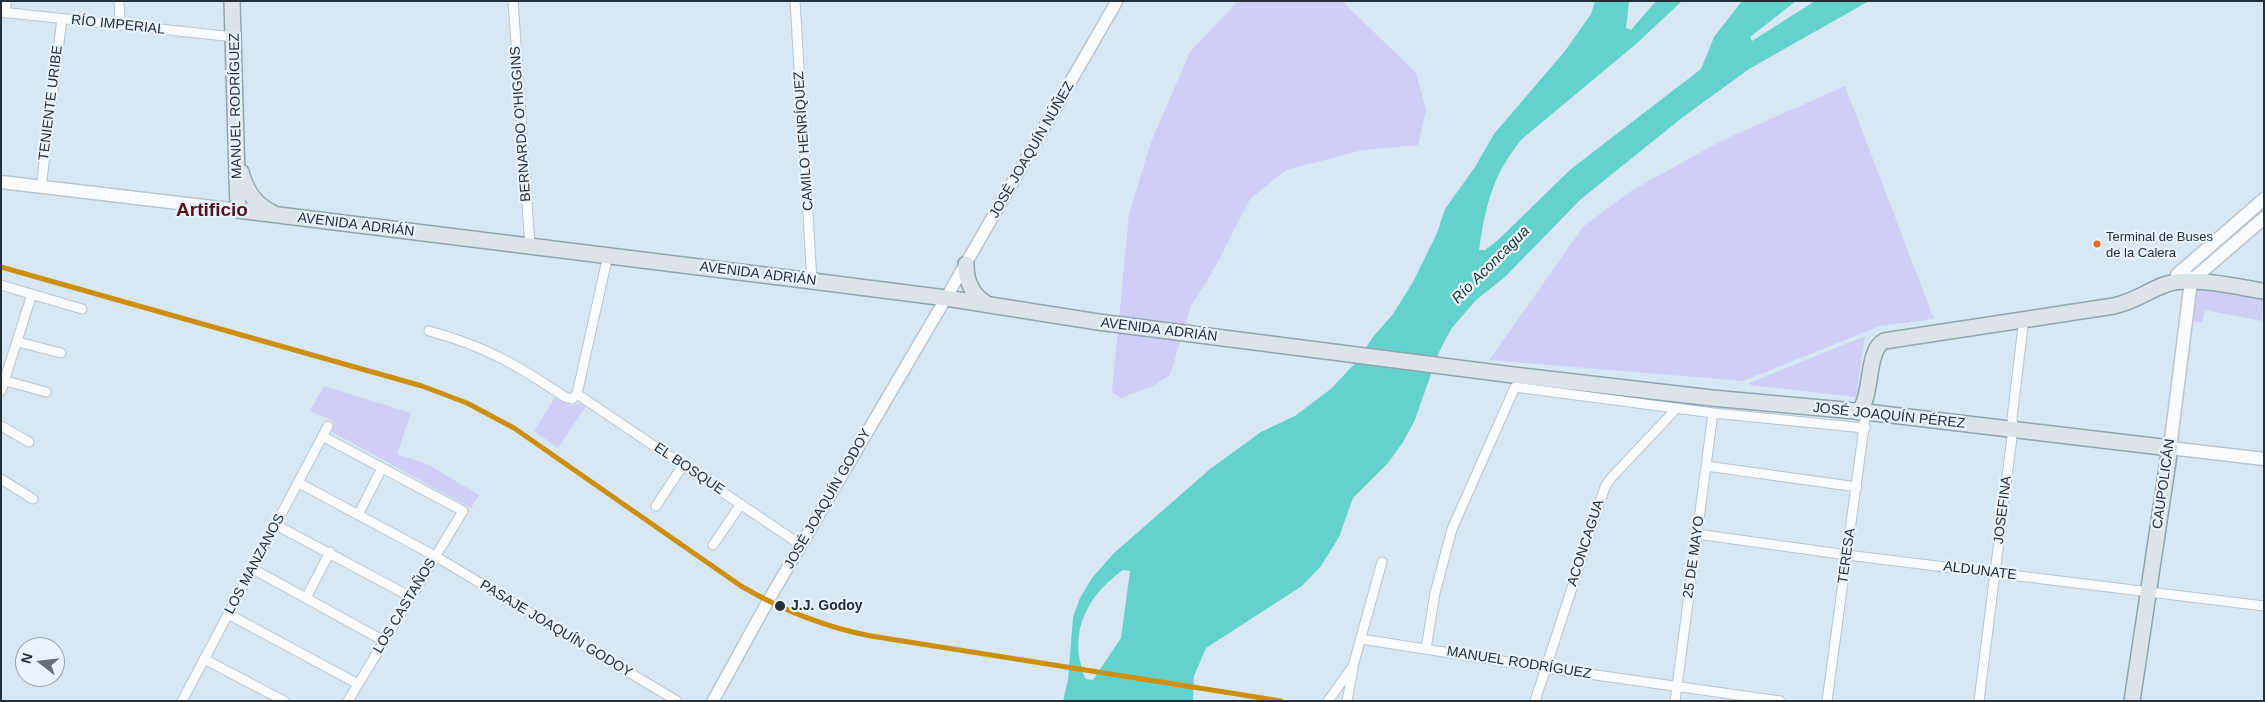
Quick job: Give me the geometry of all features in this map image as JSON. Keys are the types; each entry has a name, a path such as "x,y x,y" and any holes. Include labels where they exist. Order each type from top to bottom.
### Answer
{"main road":[{"name":"MANUEL RODRÍGUEZ","path":"232,1 238,210"},
{"path":"237,157 249,194 265,209 279,216"},
{"name":"AVENIDA ADRIÁN","path":"1,182 946,298 1098,322 1514,381"},
{"path":"2186,276 2264,199"},
{"path":"2024,318 2083,312 2133,302 2165,284 2186,276 2264,218"},
{"path":"966,264 969,286 987,304"},
{"path":"2186,276 2264,291"},
{"name":"CAUPOLICÁN","path":"2132,701 2170,448 2186,276"},
{"name":"TERESA","path":"1864,407 1875,351 1879,344 1884,341 2024,318"},
{"name":"JOSÉ JOAQUÍN PÉREZ","path":"1514,381 1712,398 1864,407 1892,415 2264,460"}],"street":[{"path":"4,12 6,1"},
{"path":"119,1 120,25"},
{"name":"BERNARDO O'HIGGINS","path":"512,1 530,246"},
{"name":"CAMILO HENRÍQUEZ","path":"795,1 812,281"},
{"name":"JOSÉ JOAQUÍN NÚÑEZ","path":"946,298 1117,1"},
{"name":"RÍO IMPERIAL","path":"4,12 234,37"},
{"name":"TENIENTE URIBE","path":"41,187 62,19"},
{"path":"577,394 608,255"},
{"path":"1,286 82,309"},
{"path":"1,391 6,381 32,294"},
{"name":"JOSÉ JOAQUÍN GODOY","path":"714,701 802,545 946,298"},
{"name":"JOSEFINA","path":"1979,701 2013,430 2012,418 2024,318"},
{"name":"EL BOSQUE","path":"429,330 496,354 568,399 572,399 577,394 802,545"},
{"path":"18,342 61,353"},
{"path":"6,381 46,392"},
{"path":"1426,649 1435,593 1452,529 1514,381"},
{"name":"JOSÉ JOAQUÍN PÉREZ","path":"1514,381 1713,413 1865,428"},
{"name":"TERESA","path":"1827,701 1865,428 1864,407"},
{"name":"ACONCAGUA","path":"1535,701 1605,487 1611,478 1677,408"},
{"name":"25 DE MAYO","path":"1676,701 1676,686 1713,413"},
{"path":"1,426 29,442"},
{"name":"LOS MANZANOS","path":"185,700 204,659 324,437 328,426"},
{"path":"324,437 382,468 358,515"},
{"path":"656,506 683,465"},
{"path":"1706,466 1857,487"},
{"name":"LOS CASTAÑOS","path":"348,701 463,511 382,468"},
{"path":"1,479 32,499"},
{"name":"PASAJE JOAQUÍN GODOY","path":"299,483 435,556 677,701"},
{"path":"713,545 741,504"},
{"path":"276,525 411,596"},
{"name":"ALDUNATE","path":"1697,534 1847,555 2264,606"},
{"path":"306,598 330,552"},
{"path":"1347,701 1353,666 1382,562"},
{"path":"253,569 384,641"},
{"path":"228,614 358,684"},
{"name":"MANUEL RODRÍGUEZ","path":"1361,639 1546,668 1780,701"},
{"path":"204,659 284,701"},
{"path":"1328,701 1353,666"}],"shaded area":[{"path":"1238,1 1342,1 1416,73 1426,110 1418,145 1363,150 1286,170 1250,199 1217,264 1191,306 1170,375 1153,386 1121,398 1112,392 1129,214 1151,142 1190,52"},
{"path":"1845,86 1934,319 1880,326 1743,381 1489,360 1584,226 1631,191 1721,141"},
{"path":"2201,288 2264,299 2262,321 2205,310 2202,323 2190,320 2193,292"},
{"path":"1865,336 1856,397 1750,385 1749,383"},
{"path":"324,386 411,413 397,454 429,465 479,495 471,508 332,432 333,421 310,411"},
{"path":"555,397 572,406 581,402 586,406 558,448 534,431"}],"water":[{"name":"Río Aconcagua","path":"1595,1 1629,1 1626,28 1631,30 1656,1 1682,1 1636,44 1522,139 1497,178 1484,218 1479,250 1485,250 1498,240 1571,169 1701,69 1714,37 1742,1 1796,1 1750,37 1752,41 1815,1 1869,1 1749,69 1683,117 1581,199 1505,277 1476,300 1451,329 1439,352 1414,422 1403,442 1388,463 1353,498 1339,537 1321,566 1302,586 1206,648 1194,676 1193,701 1063,701 1068,680 1073,617 1080,598 1092,578 1114,553 1210,469 1261,432 1295,416 1332,388 1358,360 1373,337 1393,314 1413,282 1437,233 1445,209 1475,167 1494,134 1565,51 1591,14","holes":["1123,570 1130,571 1121,638 1093,680 1086,679 1082,670 1078,647 1082,621 1087,609 1102,588"]}],"transit line":[{"path":"1,267 422,386 467,403 514,428 741,586 772,603 820,623 871,636 1281,701"}],"place":[{"name":"Terminal de Buses de la Calera","path":"2097,244"},
{"name":"J.J. Godoy","path":"780,606"}],"district":[{"name":"Artificio","path":"212,211"}]}
